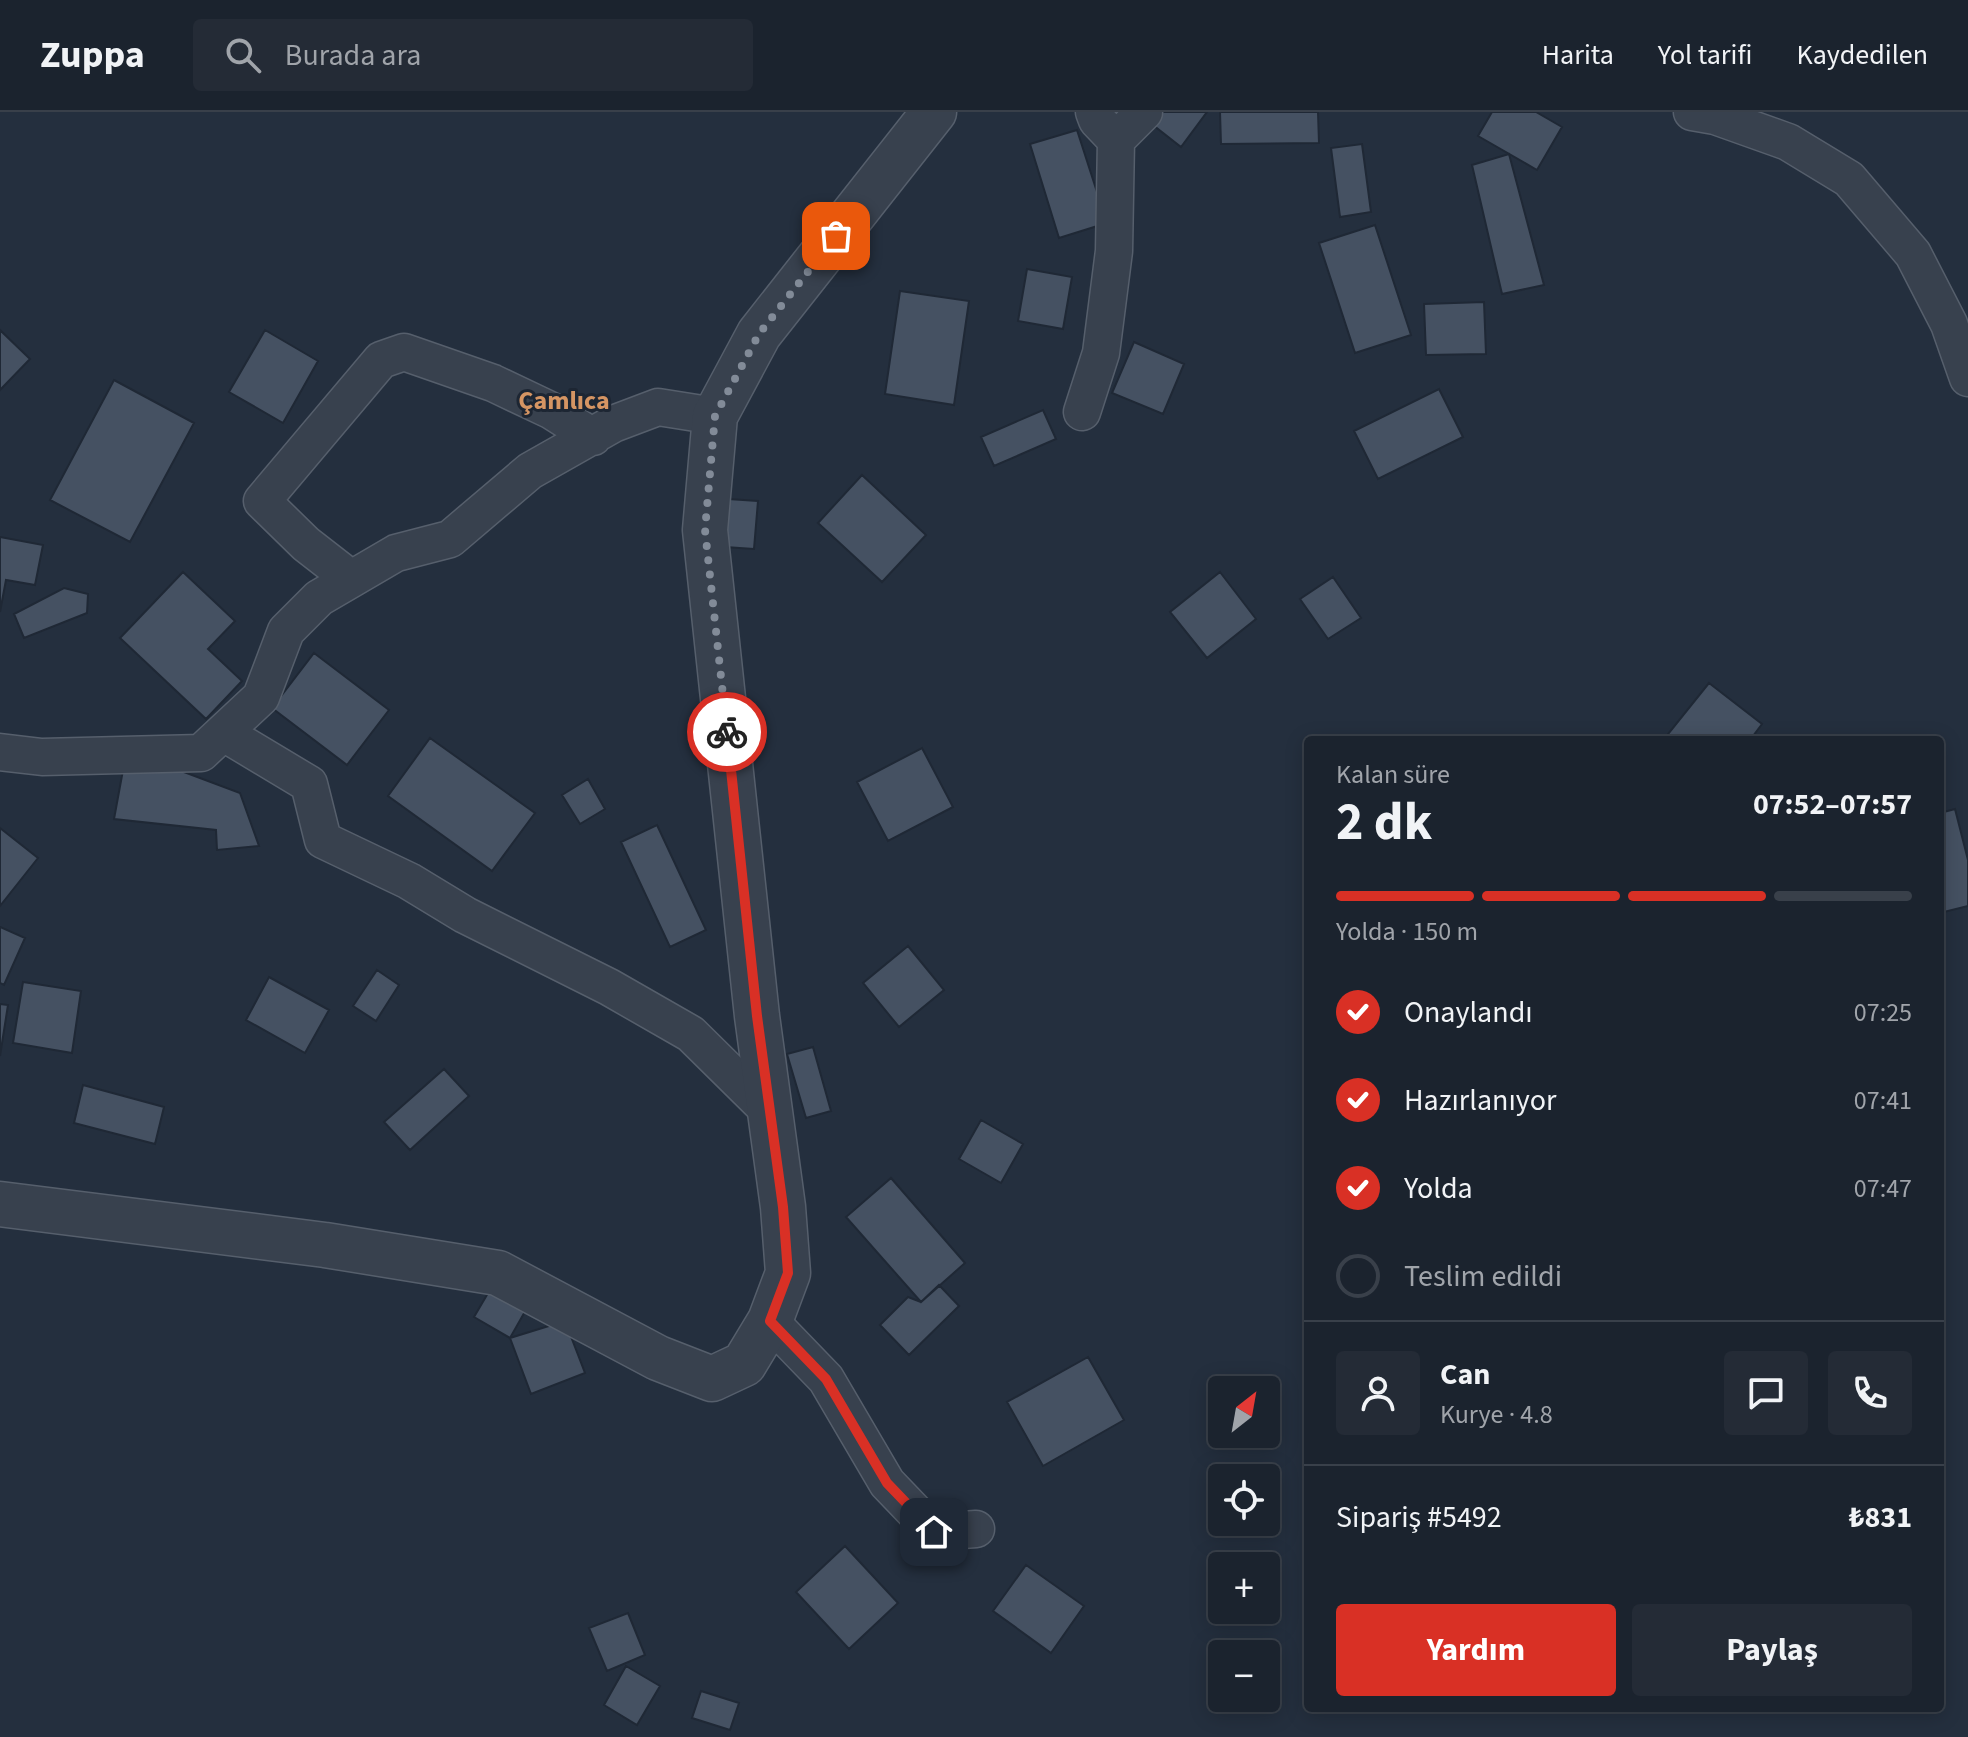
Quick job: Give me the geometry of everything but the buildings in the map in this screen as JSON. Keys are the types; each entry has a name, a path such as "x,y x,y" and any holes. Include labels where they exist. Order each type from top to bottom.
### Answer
{"street":[{"path":"0,1204 325,1245 498,1273 658,1358 712,1379 744,1364 770,1321 788,1273 755,1000 705,530 715,416 759,334 934,112"},
{"path":"1094,112 1097,120 1116,140"},
{"path":"1082,412 1101,353 1112,265 1116,140 1144,112"},
{"path":"1692,112 1715,116 1788,142 1849,179 1913,254 1949,324 1968,378"},
{"path":"351,579 306,544 262,501 381,360 404,352 493,383 552,411 593,437"},
{"path":"0,752 42,757 201,753 261,697 286,631 319,598 396,553 450,539 530,471 613,424 658,407 715,416"},
{"path":"224,733 309,784 323,840 409,881 465,915 609,987 691,1034 771,1113"},
{"path":"770,1321 826,1379 887,1483 934,1532 976,1529"}],"way so far":[{"path":"727,732 705,530 715,416 759,334 836,236"}],"district":[{"name":"Çamlıca","path":"564,400"}],"route":[{"path":"727,732 757,1016 783,1207 788,1273 770,1321 826,1379 887,1483 934,1532"}]}
